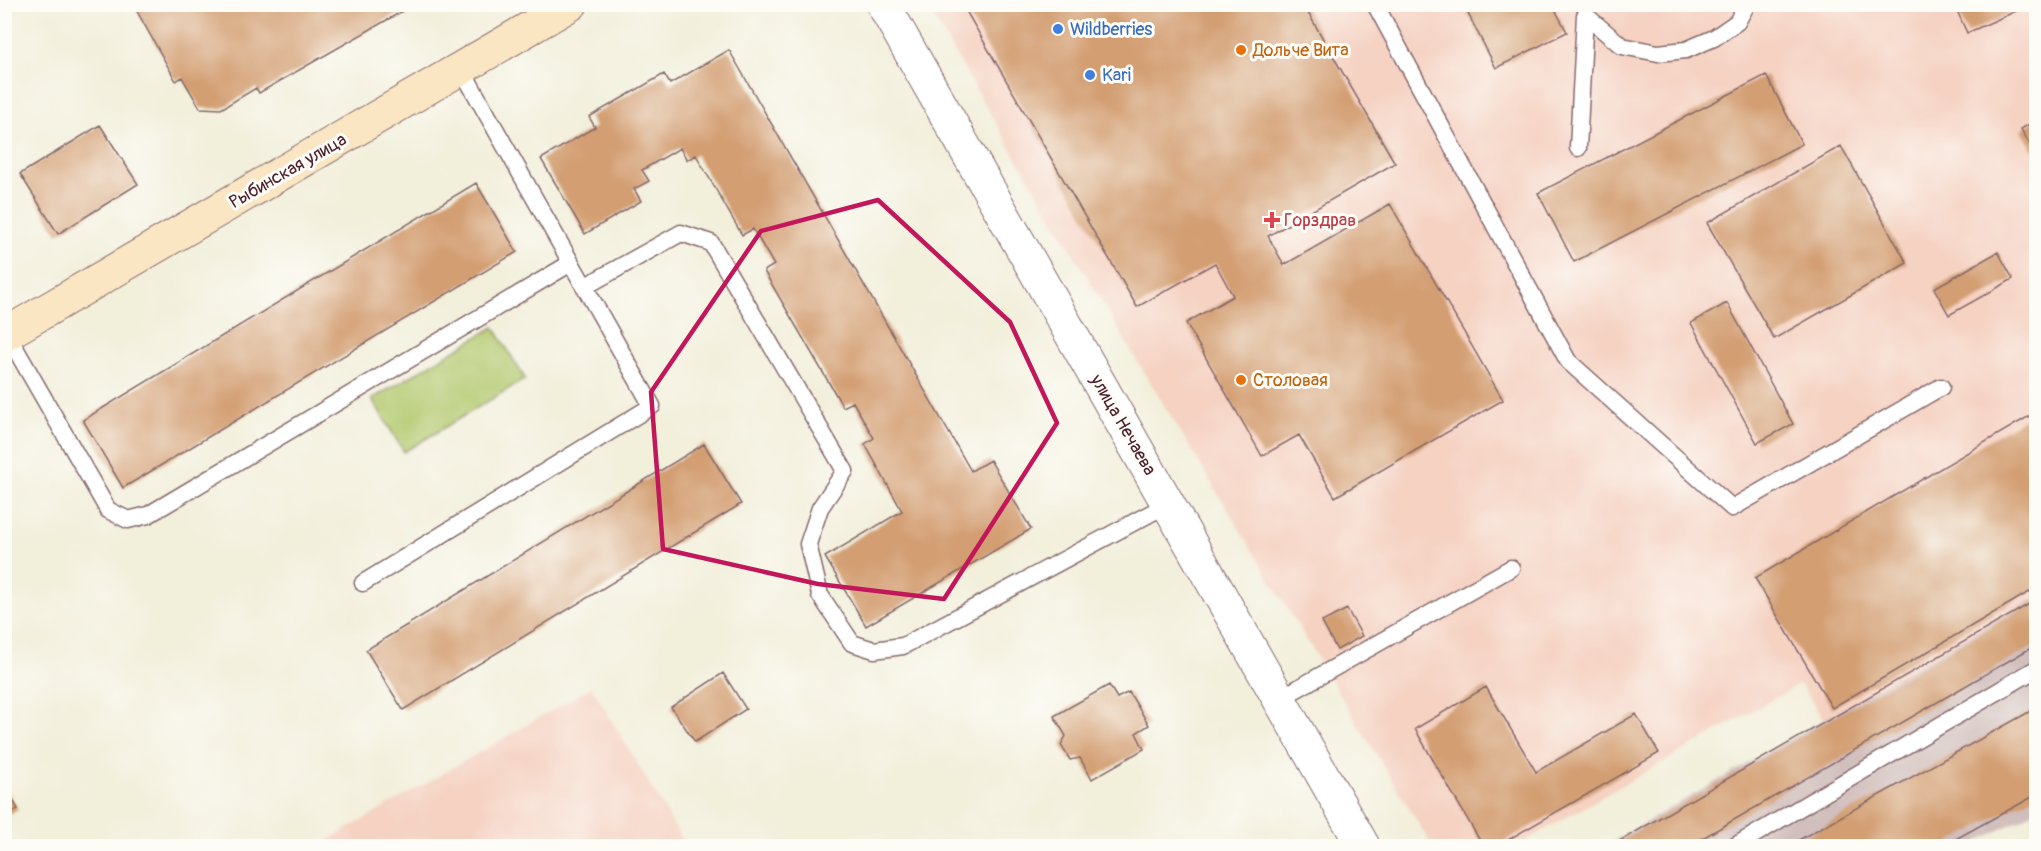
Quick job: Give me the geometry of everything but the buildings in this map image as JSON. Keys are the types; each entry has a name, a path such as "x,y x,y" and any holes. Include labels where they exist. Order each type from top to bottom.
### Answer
{"main road":[{"name":"Рыбинская улица","path":"6,334 462,70 571,4"}],"street":[{"name":"улица Нечаева","path":"883,4 1363,846"}],"lane":[{"path":"1375,4 1568,361 1732,508 1941,387"},
{"path":"1582,10 1622,46 1658,53 1686,50 1714,38 1737,22 1747,4"},
{"path":"1578,148 1582,10"},
{"path":"363,583 652,406 462,70"},
{"path":"584,287 681,233 711,243 845,471 820,508 808,544 820,595 852,643 874,650 903,646 1168,504"},
{"path":"6,334 108,510 128,520 148,515 571,263"},
{"path":"1279,699 1511,568"},
{"path":"1735,846 2037,669"}],"highlighted area":[{"path":"878,200 1010,322 1057,423 944,599 818,584 663,549 651,392 761,231"}],"shaded area":[{"path":"926,5 2036,5 2036,597 1824,720 1800,684 1516,846 1432,846 1133,354"},
{"path":"2036,597 2036,811 1969,846 1605,846"},
{"path":"592,687 686,846 318,846"}],"green space":[{"path":"494,327 525,379 404,452 372,399"}],"place":[{"name":"Wildberries","path":"1058,29"},
{"name":"Дольче Вита","path":"1241,50"},
{"name":"Kari","path":"1090,75"},
{"name":"Горздрав","path":"1272,220"},
{"name":"Столовая","path":"1241,380"}]}
